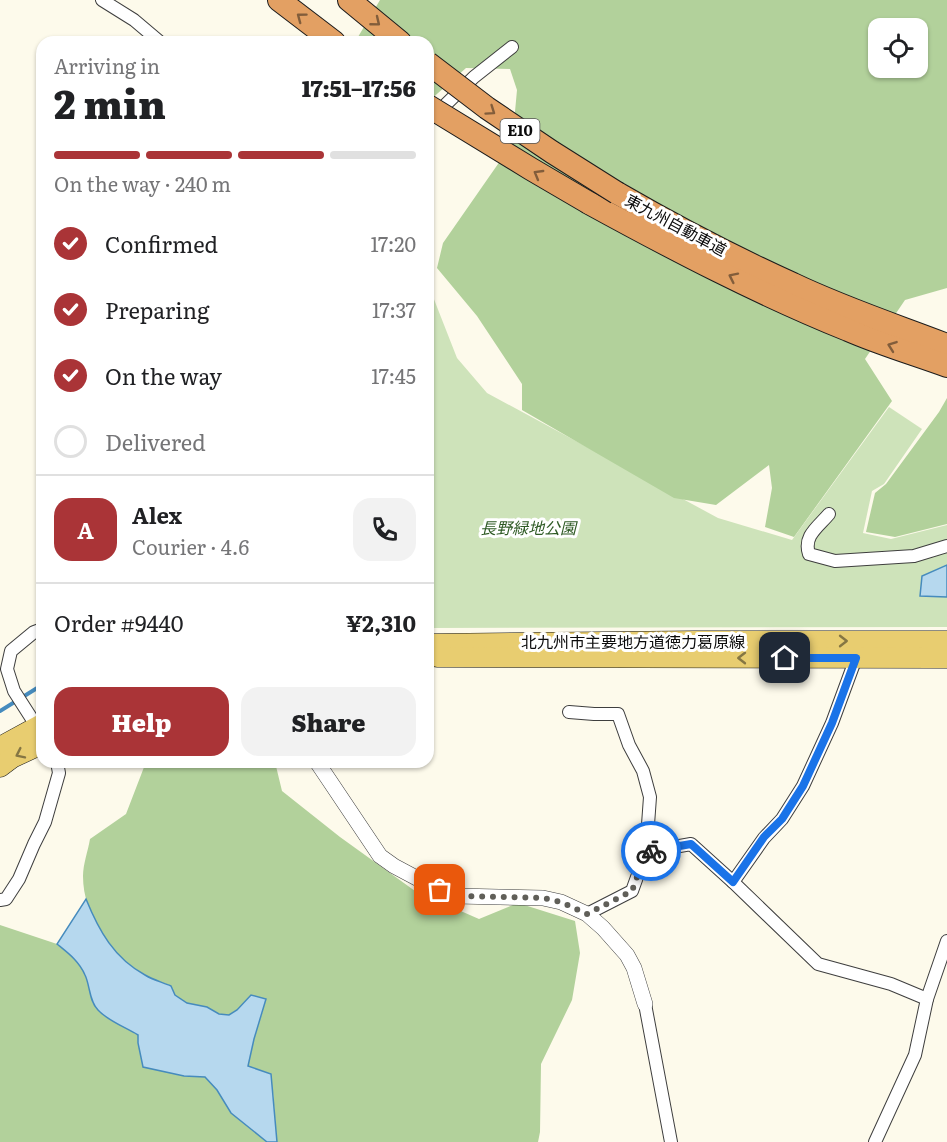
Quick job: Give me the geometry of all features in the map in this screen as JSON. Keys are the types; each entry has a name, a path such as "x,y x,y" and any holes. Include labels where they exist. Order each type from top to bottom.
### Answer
{"highway":[{"path":"279,0 325,36"},
{"path":"350,1 393,36"},
{"name":"東九州自動車道","path":"434,68 487,108 552,152 849,331 947,366"},
{"name":"東九州自動車道","path":"434,110 531,169 656,240 789,294 847,308 947,345"}],"main road":[{"name":"北九州市主要地方道徳力葛原線","path":"434,644 947,641"},
{"name":"北九州市主要地方道徳力葛原線","path":"434,657 947,658"},
{"path":"0,747 36,734"},
{"path":"0,767 36,736"}],"street":[{"path":"102,0 134,20 153,36"},
{"path":"434,115 474,76 512,47"},
{"path":"829,514 810,536 806,546 809,554 835,561 914,556 947,546"},
{"path":"36,631 11,651 7,669 14,691 36,724"},
{"path":"733,882 764,837 782,819 803,786 832,723 856,658"},
{"path":"569,712 618,714 629,745 643,771 650,797 646,852 632,891 587,914"},
{"path":"0,900 6,899 19,879 45,822 59,773 58,768"},
{"path":"321,768 380,856 394,866 440,890 457,896 543,898 561,902 587,914 603,928 627,955 634,969 645,1004 671,1142"},
{"path":"646,852 691,844 818,964 891,984 927,999"},
{"path":"875,1142 915,1055 927,999 947,941"}],"green space":[{"path":"380,0 947,0 947,288 905,300 865,359 892,401 794,537 765,527 772,488 769,465 716,505 674,498 522,410 522,384 477,316 437,268 443,243 512,144 517,90 510,69 466,68 434,97 434,36 359,36"},
{"name":"長野緑地公園","path":"434,299 457,358 487,393 718,518 792,540 889,407 922,429 884,484 872,491 863,533 891,539 947,525 947,627 434,628"},
{"path":"947,398 947,524 895,537 866,532 875,493 886,484"},
{"path":"144,768 276,768 282,791 340,837 415,891 479,919 518,903 575,921 580,953 572,1000 541,1064 538,1142 277,1142 273,1092 248,1066 263,1010 251,995 229,1015 187,1003 175,995 171,986 145,975 121,957 110,946 94,920 84,891 83,876 90,839 126,814"},
{"path":"0,925 57,944 80,964 87,977 91,997 115,1022 138,1035 138,1043 184,1076 205,1077 217,1090 231,1113 267,1142 0,1142"}],"water":[{"path":"947,565 947,597 920,596 922,576"},
{"path":"86,899 102,933 116,952 145,975 171,986 175,995 187,1003 229,1015 251,995 266,999 248,1066 271,1074 277,1142 267,1142 231,1113 217,1090 205,1077 184,1076 143,1067 138,1035 102,1014 95,1006 83,970 57,944"}],"waterway":[{"path":"0,711 36,689"}],"way so far":[{"path":"440,890 457,896 543,898 561,902 587,914 632,891 646,852 651,851"}],"route":[{"path":"651,851 691,844 733,882 764,837 782,819 803,786 819,754 856,658 785,658"}]}
